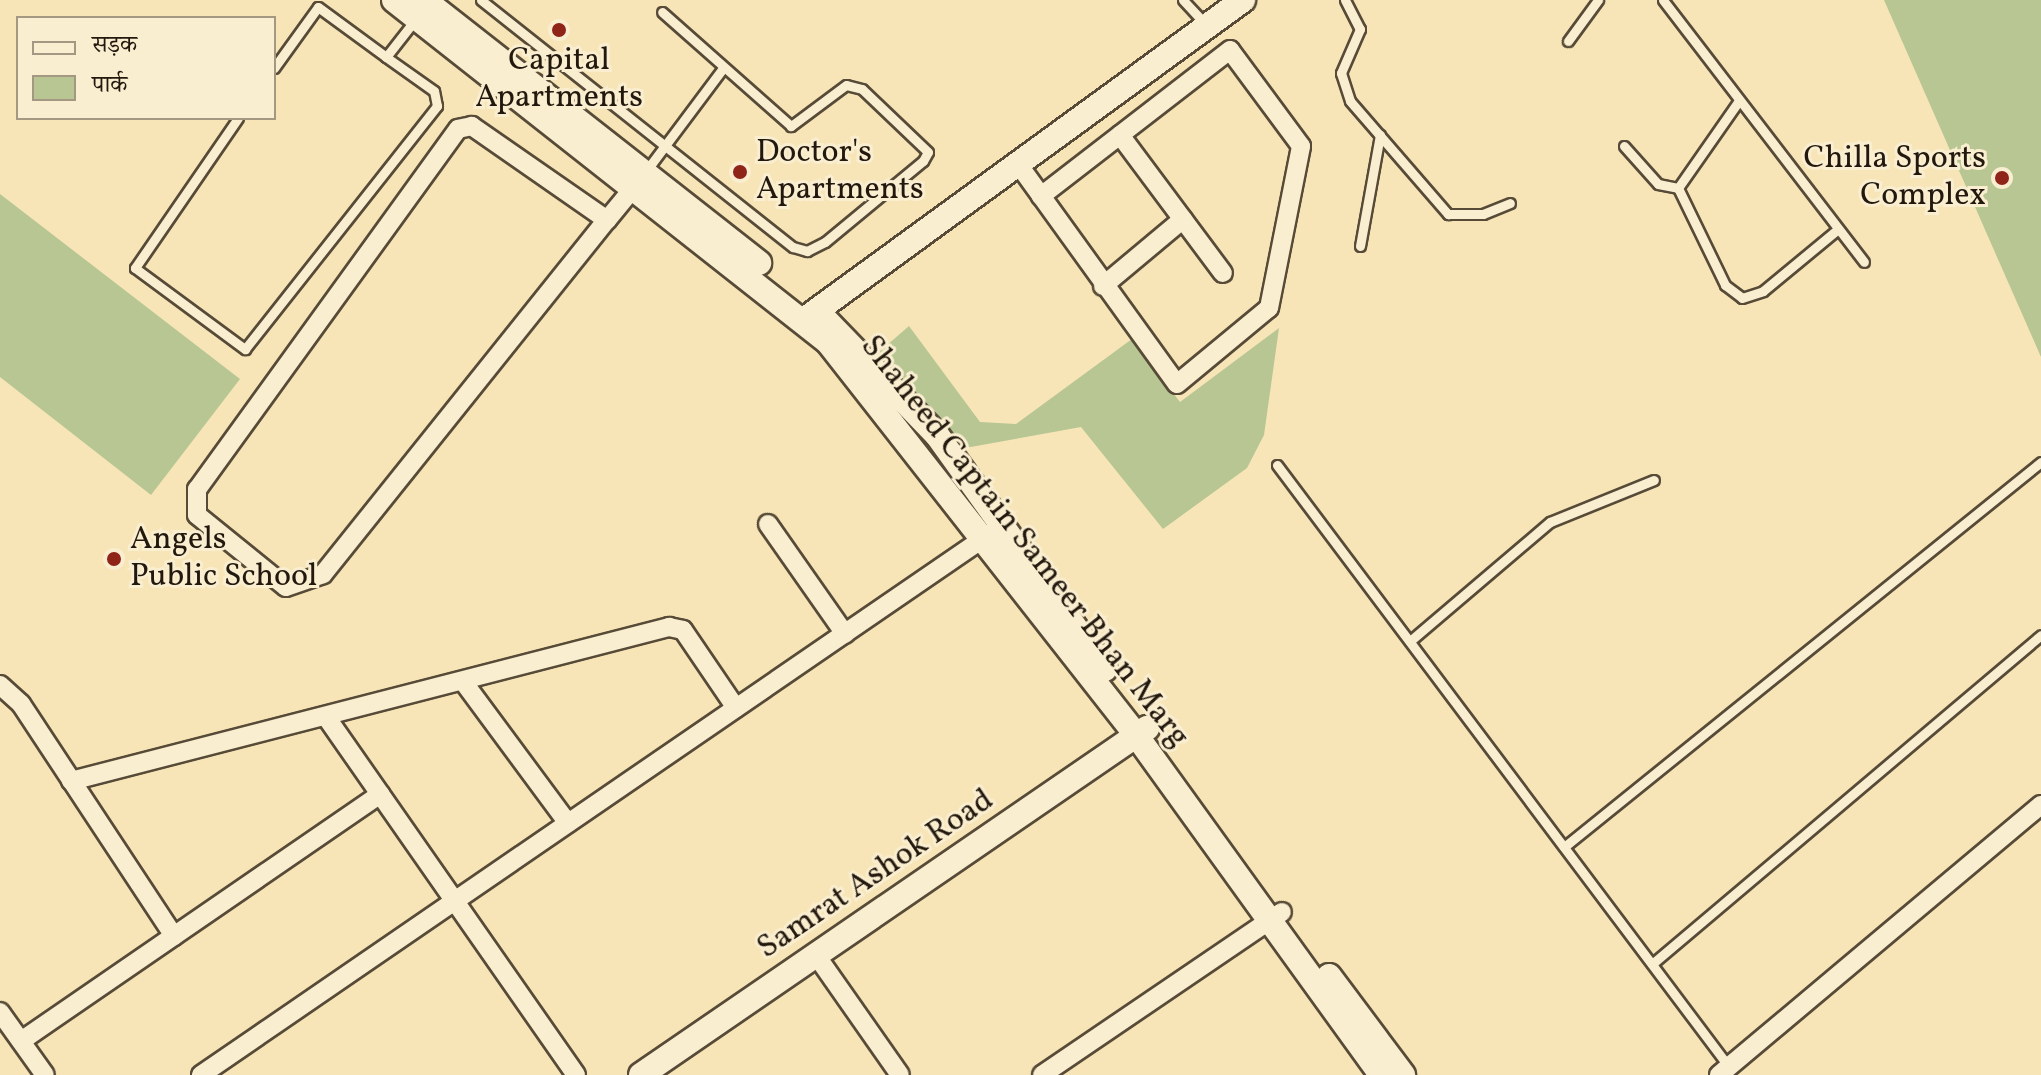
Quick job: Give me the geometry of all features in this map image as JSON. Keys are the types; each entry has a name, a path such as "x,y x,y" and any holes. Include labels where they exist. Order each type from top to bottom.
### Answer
{"street":[{"name":"Shaheed Captain Sameer Bhan Marg","path":"394,0 423,7 640,180 809,316 937,435 994,530 1275,916 1381,1075"},
{"path":"809,316 1021,168 1243,0"},
{"path":"1021,168 1103,286 1177,384 1269,308 1301,146 1230,50 1041,196"},
{"path":"607,220 472,126 458,129 197,489 197,515 286,587 323,574 640,180"},
{"path":"1120,135 1223,273"},
{"path":"1103,286 1183,219"},
{"path":"768,524 845,634"},
{"path":"201,1075 994,530"},
{"path":"71,781 465,684 676,627 736,708"},
{"path":"465,684 568,823"},
{"path":"0,685 71,781 174,936"},
{"path":"327,718 576,1075"},
{"name":"Samrat Ashok Road","path":"641,1075 1141,732"},
{"path":"21,1041 380,794"},
{"path":"1724,1071 2041,805"},
{"name":"Shaheed Captain Sameer Bhan Marg","path":"1275,916 1403,1075"},
{"path":"1042,1075 1275,916"},
{"path":"816,955 900,1075"},
{"path":"0,1012 45,1075"}],"lane":[{"path":"481,0 793,247 807,251 912,176 928,152 862,89 846,85 791,126 662,12"},
{"path":"1183,0 1207,26"},
{"path":"1345,0 1360,29 1341,73 1350,101 1448,214 1483,214 1510,203"},
{"path":"1568,41 1598,0"},
{"path":"1663,0 1738,102 1864,262"},
{"path":"237,120 135,268 245,349 437,106 434,91 318,7 276,65"},
{"path":"386,57 423,7"},
{"path":"640,180 723,68"},
{"path":"1678,188 1738,102"},
{"path":"1360,246 1380,135"},
{"path":"1624,146 1658,184 1678,188"},
{"path":"1678,188 1725,285 1742,298 1763,291 1838,229"},
{"path":"1564,847 2041,462"},
{"path":"1277,465 1652,964 1724,1071"},
{"path":"1410,641 1550,522 1654,480"},
{"path":"1652,964 2041,635"}],"green space":[{"name":"Chilla Sports Complex","path":"1884,0 2041,0 2041,357"},
{"path":"0,194 240,379 151,495 0,377"},
{"path":"909,326 980,422 1016,424 1132,339 1180,402 1279,328 1264,435 1247,468 1163,529 1081,427 965,448 879,352"}],"place":[{"name":"Capital Apartments","path":"559,30"},
{"name":"Doctor's Apartments","path":"740,172"},
{"name":"Chilla Sports Complex","path":"2002,178"},
{"name":"Angels Public School","path":"114,559"}]}
